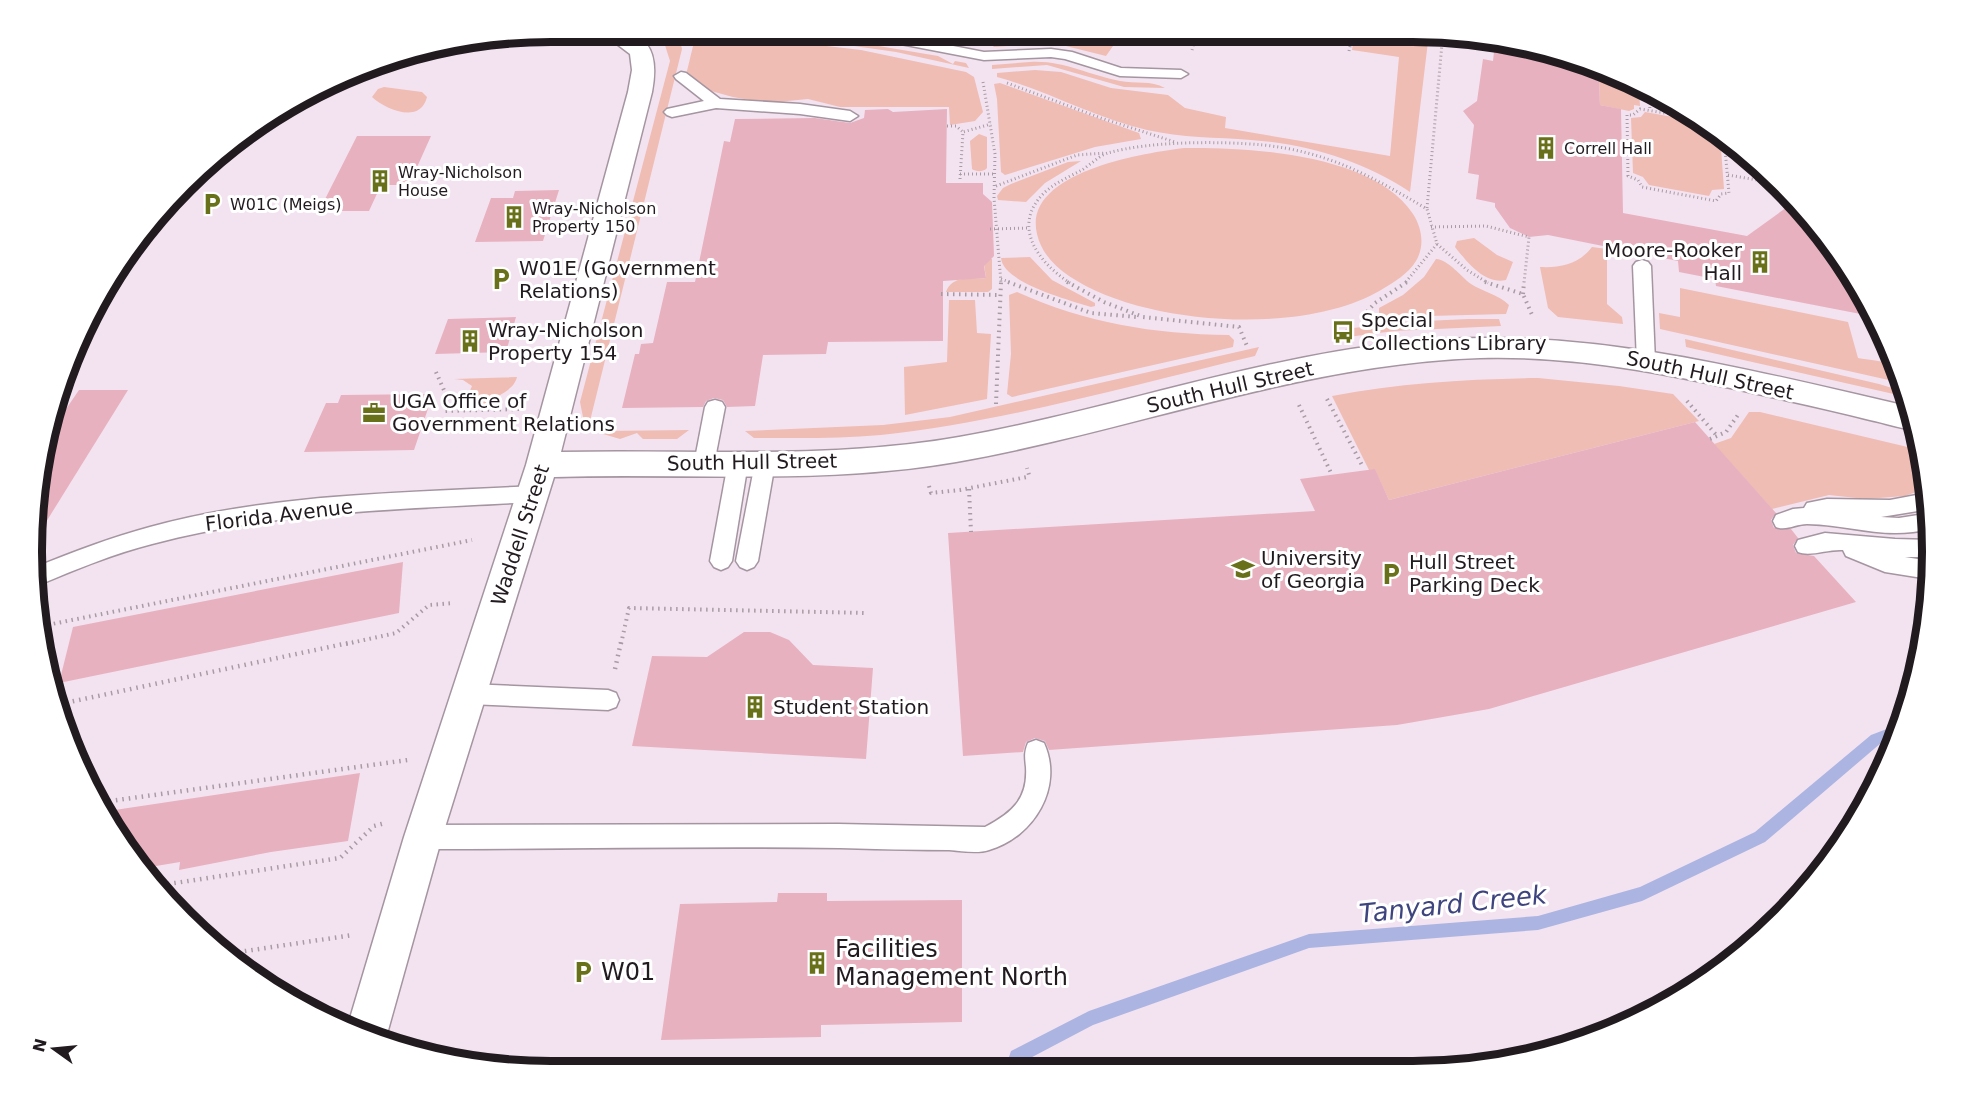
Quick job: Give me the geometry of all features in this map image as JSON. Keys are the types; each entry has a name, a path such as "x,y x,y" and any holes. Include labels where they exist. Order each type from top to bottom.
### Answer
{"street":[{"name":"Waddell Street","path":"369,1027 423,837 538,480 607,224 646,68 643,52 636,42"},
{"name":"South Hull Street","path":"538,480 617,463 751,463 864,459 926,454 960,449 1281,374 1391,354 1436,350 1549,350 1613,355 1904,417"}],"lane":[{"path":"913,42 993,57 1051,52 1120,72 1181,74"},
{"path":"935,46 937,42"},
{"path":"681,76 716,103"},
{"path":"672,112 716,103 800,109 850,116"},
{"path":"1642,266 1646,362"},
{"path":"705,464 715,407"},
{"path":"721,561 751,463"},
{"path":"747,561 751,463"},
{"name":"Florida Avenue","path":"43,574 144,537 207,523 538,480"},
{"path":"1920,503 1885,509 1824,507 1788,519 1817,517 1882,528 1921,523"},
{"path":"1805,546 1833,541 1853,541 1902,549 1922,548"},
{"path":"1833,541 1878,561 1921,569"},
{"path":"470,694 608,700"},
{"path":"423,837 838,836 987,839 1008,829 1026,815 1035,799 1039,770 1036,751"}],"path":[{"path":"1192,50 1194,42"},
{"path":"1349,51 1351,42"},
{"path":"1442,43 1427,208 1431,227 1437,244 1477,279 1496,288 1523,294"},
{"path":"982,74 991,124 1001,279 996,404"},
{"path":"1590,76 1598,78"},
{"path":"999,81 1125,127 1179,143"},
{"path":"1649,101 1650,111"},
{"path":"1675,115 1640,109 1633,115 1627,115 1628,176 1638,180 1642,187 1716,201 1721,194 1729,193 1724,148"},
{"path":"963,132 991,124"},
{"path":"947,126 956,126 963,132"},
{"path":"963,132 960,176 995,174"},
{"path":"996,186 1077,155 1179,143 1245,144 1313,154 1353,168 1387,184 1427,208"},
{"path":"1106,153 1099,160 1060,180 1036,203 1028,223 1032,247 1048,268 1076,288 1144,317"},
{"path":"1728,175 1762,181"},
{"path":"1431,227 1486,226 1529,237 1523,294 1533,318"},
{"path":"990,229 1029,228"},
{"path":"1363,316 1370,305 1398,290 1417,272 1437,244"},
{"path":"1001,279 1091,313 1239,327 1247,346"},
{"path":"941,294 1000,295"},
{"path":"436,372 447,397 445,411 521,408"},
{"path":"1682,393 1689,406 1718,437"},
{"path":"1296,399 1332,475"},
{"path":"1329,401 1363,467"},
{"path":"1710,439 1726,432 1738,418 1743,405"},
{"path":"929,485 931,493 935,494 969,489 1027,477 1029,473 1027,467"},
{"path":"969,489 971,532"},
{"path":"47,625 472,540"},
{"path":"65,703 396,633 429,605 454,603"},
{"path":"615,672 629,608 868,613"},
{"path":"108,801 408,760"},
{"path":"166,884 340,858 374,826 389,822"},
{"path":"237,952 354,934"}],"shaded area":[{"path":"664,42 677,42 682,49 589,425 583,417 580,402 670,61"},
{"path":"694,42 801,43 861,50 966,72 974,77 983,112 975,121 950,125 949,107 840,107 808,99 767,103 700,88 686,75"},
{"path":"826,42 855,42 938,56 953,64 955,61 966,63 969,68 896,52"},
{"path":"989,42 1116,42 1106,56 1054,43 994,47"},
{"path":"1353,42 1428,42 1410,192 1373,171 1314,150 1272,142 1160,133 1109,119 997,77 997,73 1035,70 1061,72 1111,88 1168,95 1185,108 1226,117 1225,128 1390,156 1399,57 1352,50"},
{"path":"1053,63 1120,81 1149,83 1165,88 1124,87 1047,65 992,69 992,65"},
{"path":"1590,77 1606,81 1639,96 1640,106 1634,105 1634,109 1629,111 1600,105 1599,80 1590,79"},
{"path":"1000,83 1139,133 1141,139 1095,147 1005,175 1001,172 997,99 994,84"},
{"path":"384,87 422,92 427,97 423,106 417,110 402,112 393,110 372,97 378,89"},
{"path":"1645,112 1680,118 1721,145 1724,189 1712,190 1709,196 1649,185 1643,177 1633,173 1631,118 1641,117"},
{"path":"979,134 987,137 987,168 976,171 972,169 970,141"},
{"path":"1184,148 1241,149 1308,158 1340,166 1370,178 1395,194 1413,214 1419,225 1421,237 1419,255 1409,270 1396,281 1349,305 1310,314 1268,319 1224,319 1180,315 1138,306 1100,293 1069,276 1049,258 1037,234 1037,213 1048,195 1066,181 1116,161"},
{"path":"1081,161 1045,183 1026,202 998,200 997,196 1003,188 1011,184 1068,162"},
{"path":"1474,238 1497,255 1513,262 1506,280 1498,281 1484,276 1455,247 1457,241"},
{"path":"1592,247 1607,249 1607,304 1622,317 1623,324 1558,317 1548,308 1540,267 1569,264 1587,253"},
{"path":"1030,257 1052,280 1095,303 1095,306 1091,307 1068,300 1025,283 1005,267 1001,258"},
{"path":"986,259 992,259 992,289 988,292 946,292 957,280 986,278 984,264"},
{"path":"1436,259 1450,265 1471,284 1505,301 1509,305 1506,314 1390,317 1379,313 1379,308 1403,295 1424,277"},
{"path":"1680,288 1848,322 1858,358 1885,363 1892,381 1660,329 1659,313 1680,317"},
{"path":"1017,292 1069,312 1120,325 1174,332 1229,335 1234,340 1233,347 1012,397 1007,394 1011,354 1009,295"},
{"path":"949,300 975,300 977,333 991,334 987,399 905,415 904,367 947,362"},
{"path":"1499,319 1501,326 1394,331 1348,337 1345,329 1404,322"},
{"path":"1685,339 1879,384 1895,389 1897,395 1686,347"},
{"path":"1259,347 1255,356 1069,401 928,429 881,435 818,438 754,438 745,431 883,425 950,417"},
{"path":"517,377 512,386 495,399 489,407 463,407 472,386 463,380 454,379"},
{"path":"1538,378 1673,394 1699,421 1389,500 1375,470 1369,470 1332,396 1435,382"},
{"path":"1749,412 1760,412 1911,448 1919,491 1905,496 1866,499 1829,495 1772,509 1714,444 1731,438"},
{"path":"689,430 677,439 643,439 637,433 620,439 603,434 604,431"}],"building":[{"name":"Correll Hall","path":"1494,49 1544,59 1590,74 1590,79 1599,80 1600,105 1621,109 1623,213 1747,236 1787,207 1817,241 1836,268 1863,314 1716,286 1715,279 1679,272 1678,261 1548,235 1529,237 1510,228 1495,207 1495,203 1476,199 1479,175 1468,173 1474,125 1463,111 1477,101 1483,59 1493,61"},
{"path":"888,109 893,112 947,109 946,183 983,183 983,194 992,202 994,256 984,266 986,278 943,281 943,341 828,342 826,354 763,355 755,406 727,407 723,400 714,398 706,401 703,407 622,408 635,354 639,354 641,344 653,343 667,282 695,282 724,141 730,142 735,119 815,118 850,123 864,118 865,110"},
{"name":"Wray-Nicholson House","path":"357,136 431,136 409,185 381,185 369,211 319,211"},
{"name":"Wray-Nicholson Property 150","path":"559,190 543,241 475,242 491,198 513,198 515,191"},
{"name":"Wray-Nicholson Property 154","path":"516,317 506,352 435,354 448,319"},
{"path":"79,390 128,390 43,527 46,485 59,419"},
{"name":"UGA Office of Government Relations","path":"433,394 414,450 304,452 326,403 338,403 341,395"},
{"name":"Hull Street Parking Deck","path":"1695,422 1776,513 1771,520 1774,528 1791,529 1798,538 1793,545 1796,553 1814,556 1856,602 1489,709 1397,725 1049,750 1045,741 1035,738 1026,742 1023,752 963,756 948,533 1315,511 1300,479 1375,469 1389,500"},
{"path":"403,562 399,613 59,683 73,627"},
{"name":"Student Station","path":"744,632 770,632 789,640 813,665 873,668 866,759 632,746 652,656 707,657"},
{"path":"360,773 348,841 271,852 179,870 180,862 151,867 113,810"},
{"name":"Facilities Management North","path":"778,893 827,893 827,901 962,900 962,1022 821,1025 821,1037 661,1040 680,904 777,902"}],"waterway":[{"name":"Tanyard Creek","path":"1017,1057 1089,1019 1309,941 1538,923 1642,894 1760,837 1876,739 1887,735"}],"place":[{"name":"Correll Hall","path":"1546,148"},
{"name":"Wray-Nicholson House","path":"380,181"},
{"name":"W01C (Meigs)","path":"212,204"},
{"name":"Wray-Nicholson Property 150","path":"514,217"},
{"name":"Moore-Rooker Hall","path":"1760,262"},
{"name":"W01E (Government Relations)","path":"501,279"},
{"name":"Special Collections Library","path":"1343,332"},
{"name":"Wray-Nicholson Property 154","path":"470,341"},
{"name":"UGA Office of Government Relations","path":"374,413"},
{"name":"University of Georgia","path":"1243,569"},
{"name":"Hull Street Parking Deck","path":"1391,574"},
{"name":"Student Station","path":"755,707"},
{"name":"Facilities Management North","path":"817,963"},
{"name":"W01","path":"583,972"}]}
